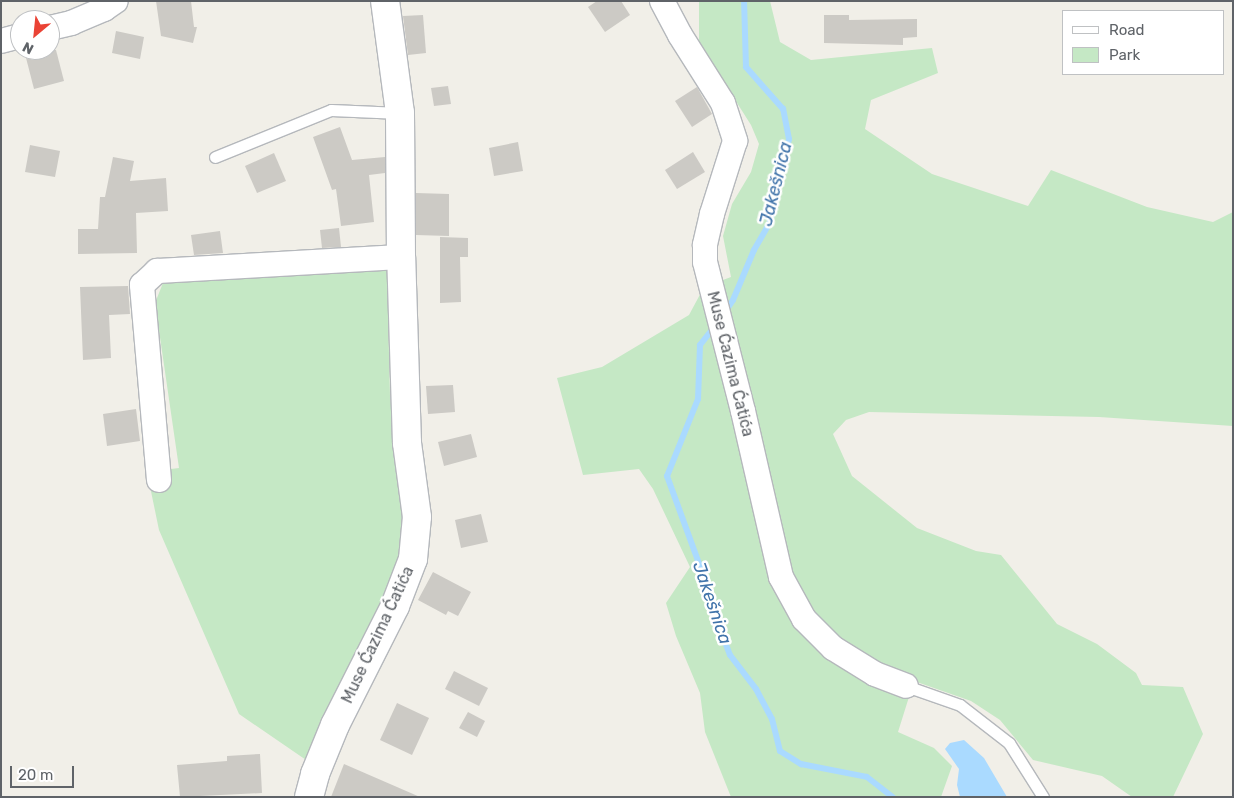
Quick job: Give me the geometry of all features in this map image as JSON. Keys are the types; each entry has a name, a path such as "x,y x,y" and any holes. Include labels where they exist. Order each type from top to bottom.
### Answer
{"street":[{"path":"60,26 104,9 116,1"},
{"name":"Muse Ćazima Ćatića","path":"309,797 314,774 335,725 395,606 413,559 417,517 407,443 401,257 400,114 386,1"},
{"name":"Muse Ćazima Ćatića","path":"662,1 680,35 723,103 736,142 712,214 705,245 704,262 743,411 781,577 804,619 833,648 875,674 906,686"},
{"path":"158,480 142,285 157,271 401,257"}],"lane":[{"path":"215,157 332,110 400,114"},
{"path":"906,686 960,705 1009,743 1043,797"}],"green space":[{"path":"699,1 770,1 780,42 811,60 932,48 938,73 871,100 865,129 932,174 1028,206 1051,170 1147,207 1213,222 1233,212 1233,426 1099,417 869,412 846,420 833,434 852,476 917,528 976,551 1001,555 1057,624 1097,644 1136,673 1142,685 1183,687 1203,734 1173,797 1132,797 1102,776 1033,760 1000,720 971,701 914,681 898,732 934,748 952,766 941,797 731,797 705,732 700,693 676,636 666,603 690,567 653,489 639,469 583,475 557,378 602,367 689,315 704,287 731,277 723,236 732,204 751,172 759,144 751,125 699,43"},
{"path":"387,267 390,396 405,529 392,594 309,762 239,714 159,530 147,472 179,468 155,303 163,283"}],"water":[{"path":"964,740 984,758 1007,797 960,797 957,785 959,769 945,749 950,743"}],"building":[{"path":"156,1 191,1 194,27 197,27 193,43 161,36"},
{"path":"597,1 621,1 630,15 605,32 588,7"},
{"path":"423,15 426,53 408,55 403,16"},
{"path":"824,15 849,15 849,20 917,19 917,37 903,38 903,45 824,43"},
{"path":"116,31 144,37 140,59 112,53"},
{"path":"27,60 59,60 64,81 34,89"},
{"path":"448,86 451,104 434,106 431,88"},
{"path":"697,87 712,114 692,127 675,101"},
{"path":"340,127 352,160 385,157 385,173 369,175 374,222 341,226 336,189 332,190 313,137"},
{"path":"518,142 523,171 494,176 489,148"},
{"path":"30,145 60,151 55,177 25,172"},
{"path":"693,152 705,172 677,189 665,170"},
{"path":"274,153 286,181 257,193 245,166"},
{"path":"113,157 134,161 130,181 166,178 168,211 136,213 137,253 78,254 78,229 98,229 100,197 105,197"},
{"path":"416,193 449,194 449,236 416,235"},
{"path":"339,228 341,247 322,248 320,230"},
{"path":"220,231 223,253 194,255 191,235"},
{"path":"440,237 468,238 468,257 460,257 461,302 440,303"},
{"path":"128,286 130,314 109,315 111,358 83,360 80,287"},
{"path":"453,385 455,412 428,414 426,386"},
{"path":"136,409 140,441 107,446 103,414"},
{"path":"471,434 477,457 444,466 438,442"},
{"path":"481,514 488,542 461,548 455,520"},
{"path":"433,572 471,592 458,616 448,611 446,615 418,600"},
{"path":"454,671 488,688 479,706 445,689"},
{"path":"397,703 429,718 412,755 380,740"},
{"path":"468,712 485,721 477,737 459,728"},
{"path":"260,754 262,793 180,797 177,765 227,761 227,756"},
{"path":"344,764 420,797 331,797"}],"waterway":[{"name":"Jakešnica","path":"725,312 733,300 754,250 770,222 789,139 783,109 746,67 744,1"},
{"name":"Jakešnica","path":"711,331 700,345 698,399 667,476 711,596 714,614 730,655 756,689 772,719 780,751 801,764 867,777 893,797"}]}
